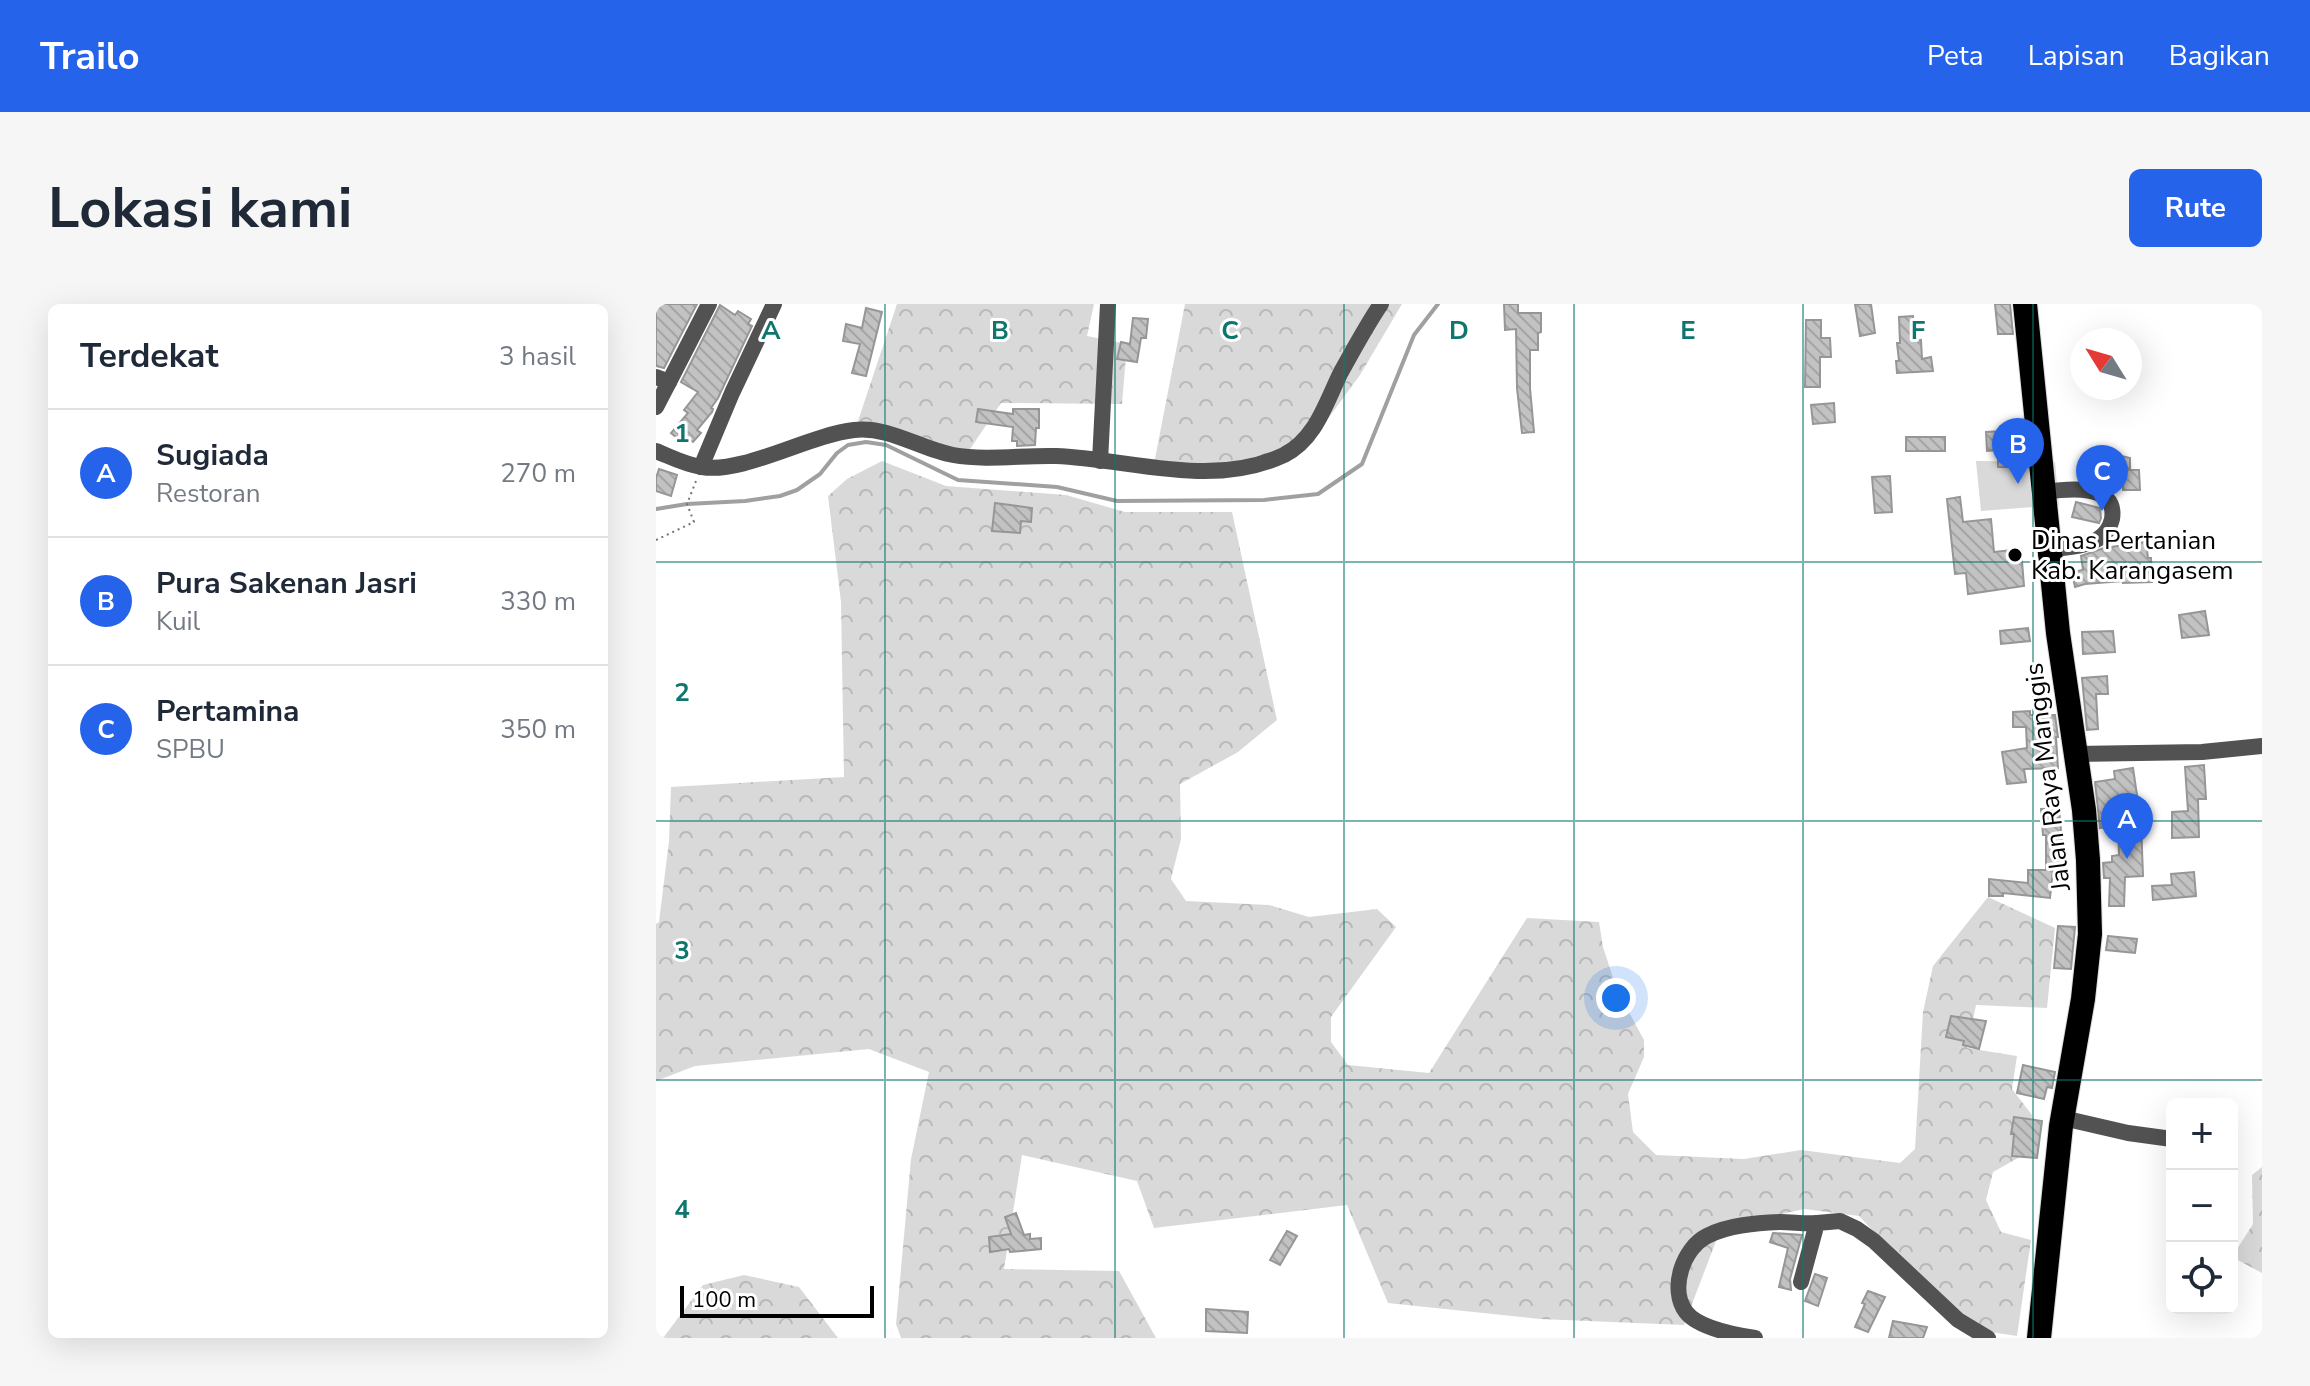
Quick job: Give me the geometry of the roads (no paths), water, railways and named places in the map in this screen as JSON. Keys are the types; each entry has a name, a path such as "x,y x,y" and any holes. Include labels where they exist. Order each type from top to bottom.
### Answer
{"highway":[{"name":"Jalan Raya Manggis","path":"2025,304 2058,633 2087,848 2090,934 2083,999 2063,1118 2039,1338"}],"street":[{"path":"656,407 662,379 709,304"},
{"path":"701,467 774,304"},
{"path":"1100,461 1108,304"},
{"path":"656,451 701,467 723,468 854,430 883,432 964,457 1059,456 1199,472 1250,467 1286,454 1297,447 1314,427 1358,341 1381,304"},
{"path":"2044,492 2078,488 2089,490 2107,500 2112,508 2108,530 2102,537 2092,542 2050,550"},
{"path":"2075,754 2202,752 2262,746"},
{"path":"2063,1118 2166,1138"},
{"path":"1755,1338 1728,1333 1686,1313 1680,1298 1680,1281 1683,1261 1691,1248 1705,1236 1727,1229 1781,1222 1840,1221 1874,1241 1958,1320 1988,1338"},
{"path":"1801,1282 1817,1223"}],"waterway":[{"path":"656,509 780,496 797,490 820,474 848,445 866,442 886,445 958,480 1057,487 1117,501 1264,500 1318,494 1362,464 1414,335 1438,304"}],"place":[{"name":"Pura Sakenan Jasri","path":"2018,484"},
{"name":"Pertamina","path":"2102,511"},
{"name":"Dinas Pertanian Kab. Karangasem","path":"2015,555"},
{"name":"Sugiada","path":"2127,859"}]}
